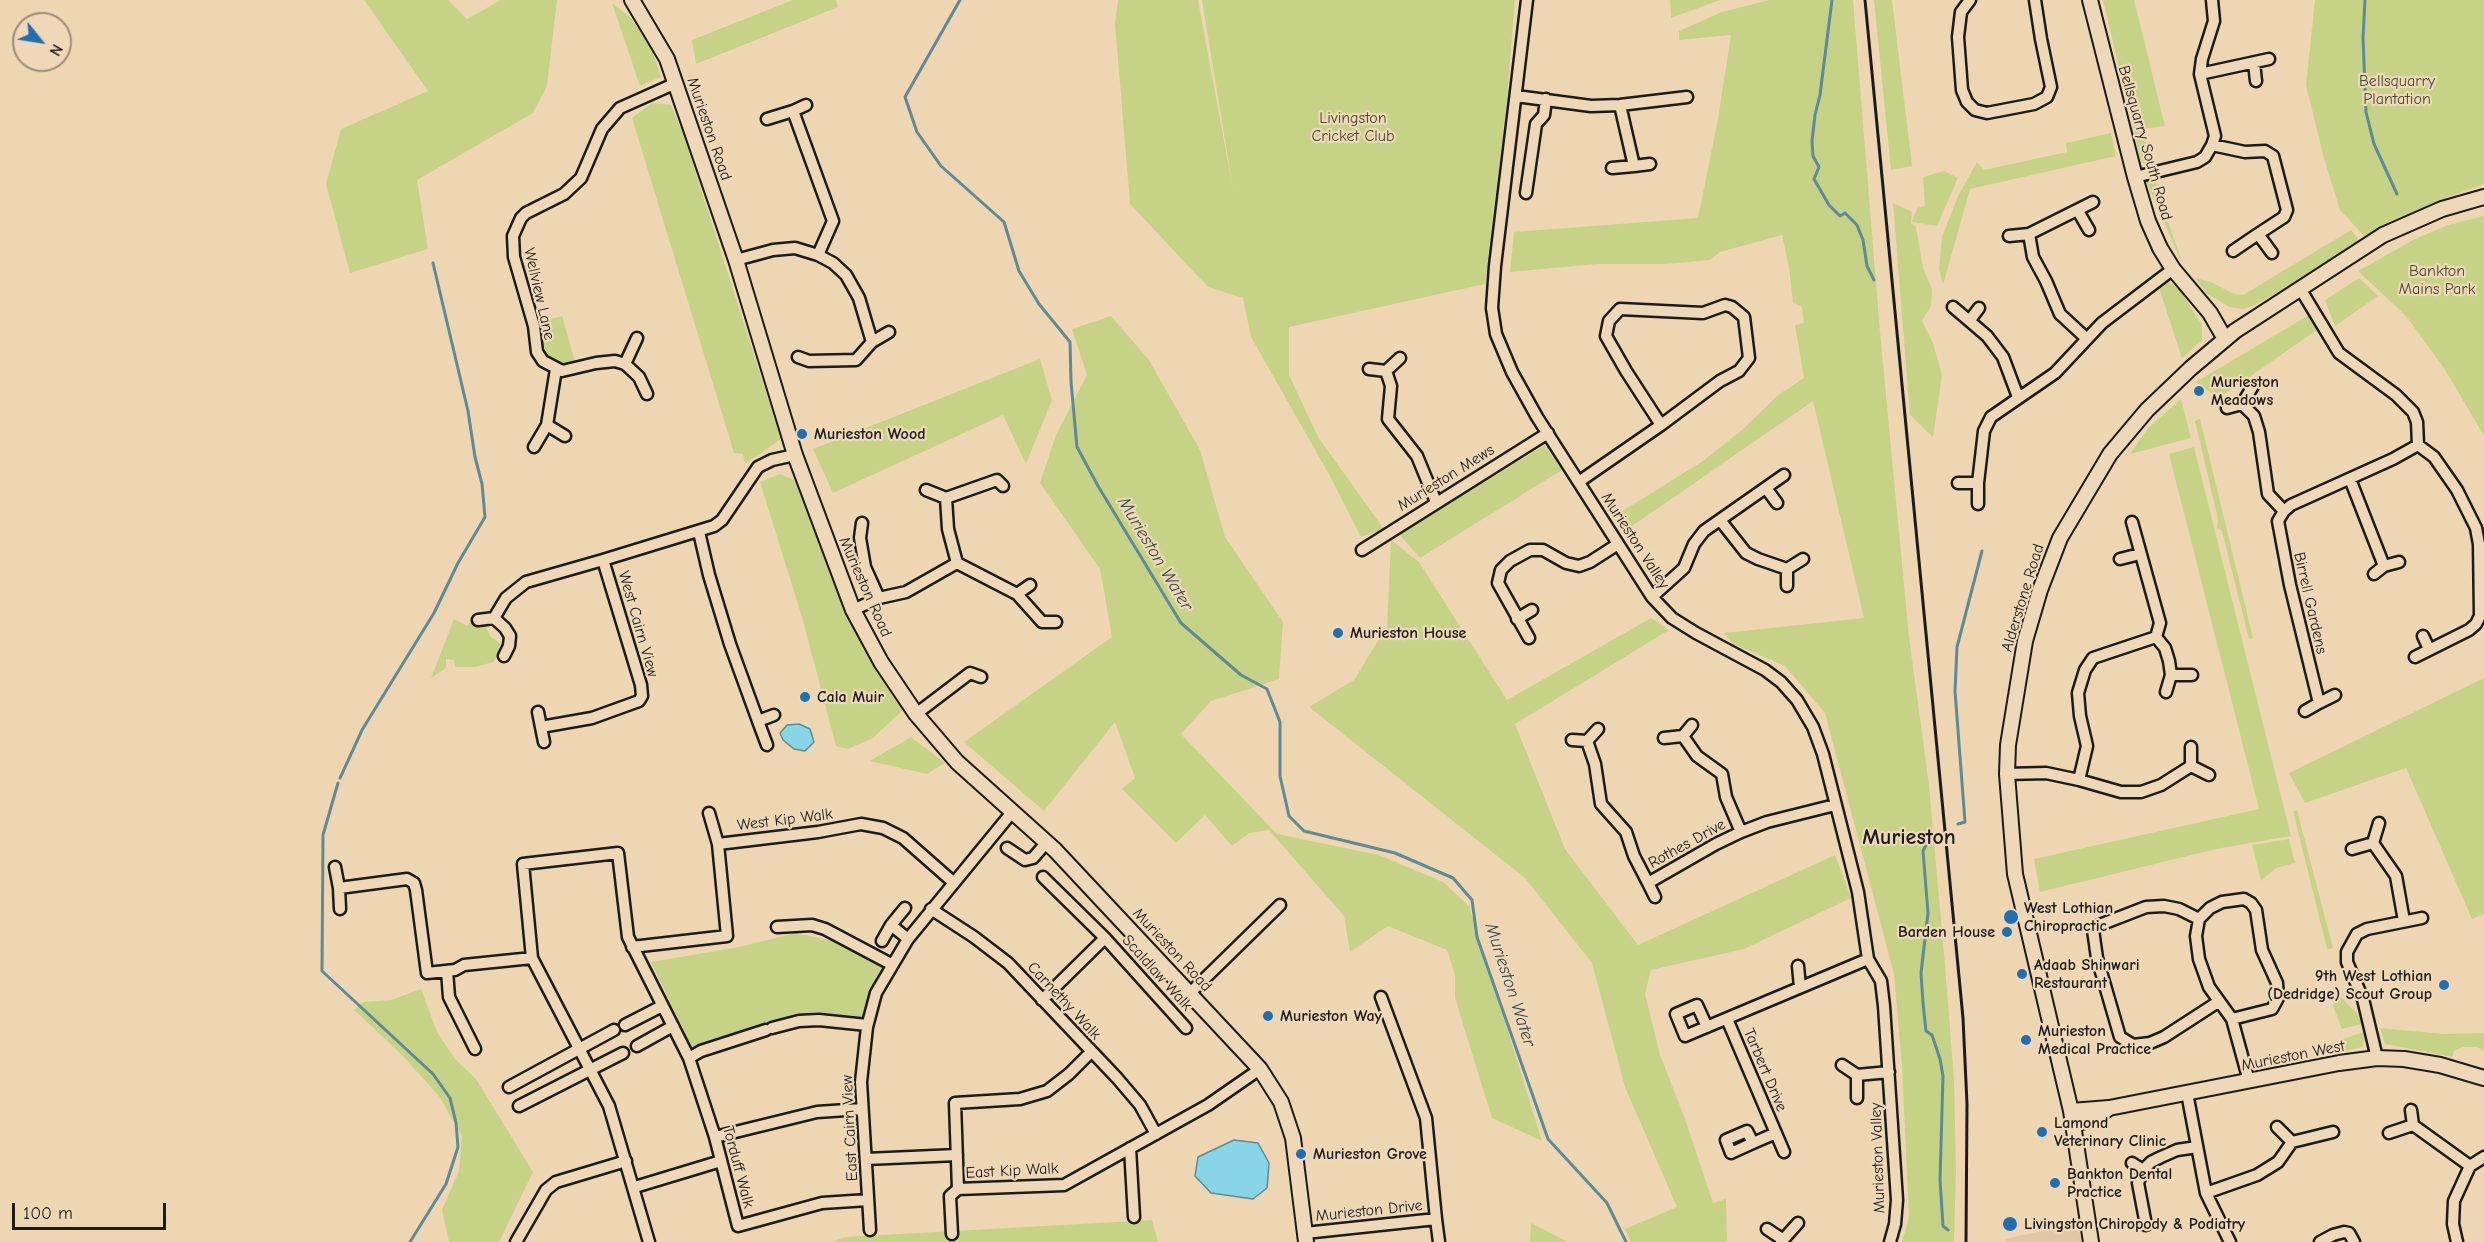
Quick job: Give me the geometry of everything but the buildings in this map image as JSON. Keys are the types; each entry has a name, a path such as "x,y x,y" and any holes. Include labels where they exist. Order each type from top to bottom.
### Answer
{"street":[{"name":"Murieston Road","path":"632,0 659,41 676,83 736,260 795,455 853,610 881,662 916,714 957,762 1047,842 1260,1069 1281,1102 1293,1138 1305,1237"},
{"name":"Murieston Valley","path":"1527,0 1495,266 1492,308 1496,334 1512,372 1548,433 1652,597 1672,618 1765,670 1781,682 1797,700 1813,727 1858,892 1868,959 1881,981 1897,1200 1895,1224 1890,1242"},
{"path":"1970,0 1961,12 1958,37 1961,80 1967,102 1975,110 1987,113 2034,104 2047,97 2051,87 2035,0"},
{"name":"Bellsquarry South Road","path":"2090,0 2148,221 2160,248 2173,269 2230,335"},
{"path":"2135,177 2198,162 2205,157 2212,145 2213,128 2200,74 2202,59 2214,21 2212,0"},
{"path":"2200,74 2268,59"},
{"path":"2254,63 2256,81"},
{"name":"Wellview Lane","path":"556,369 543,361 537,352 534,326 512,247 516,227 526,213 564,194 581,178 602,129 620,108 676,83"},
{"path":"1516,96 1590,106 1687,98"},
{"path":"1526,193 1536,124 1544,115 1546,99"},
{"path":"766,119 806,105"},
{"path":"1620,105 1634,166"},
{"path":"793,111 833,221 818,255"},
{"path":"2212,145 2245,152 2265,151 2273,156 2287,210 2284,217 2234,251"},
{"path":"1612,168 1650,164"},
{"name":"Alderstone Road","path":"2091,1242 2072,1118 2015,874 2007,774 2012,714 2025,641 2040,590 2060,538 2088,488 2127,432 2167,391 2230,335 2382,235 2442,209 2484,197"},
{"path":"2009,236 2029,234 2093,202"},
{"path":"2078,211 2089,230"},
{"path":"2029,234 2033,257 2060,314 2086,338"},
{"path":"2259,234 2272,253"},
{"path":"736,260 784,249 795,249 818,255 833,263 846,275 859,298 872,342"},
{"path":"1978,504 1983,431 1991,417 2055,373 2070,359 2086,338 2131,299 2173,269"},
{"path":"2301,290 2338,353 2396,395 2413,412 2417,422 2418,445 2434,458 2457,490 2476,528 2479,544 2480,616 2469,630 2415,657"},
{"path":"1580,481 1660,424 1720,381 1739,371 1749,358 1744,317 1732,307 1725,305 1704,313 1620,309 1609,321 1606,336 1660,424"},
{"path":"1953,307 1987,336 2003,357 2018,397"},
{"path":"1970,320 1979,308"},
{"path":"805,363 856,360 872,342 889,332"},
{"path":"625,364 637,339"},
{"path":"1369,369 1386,371 1400,358"},
{"path":"534,447 547,425 556,369 570,371 596,363 615,361 625,364 639,377 647,394"},
{"path":"1386,371 1392,386 1388,419 1417,456 1436,502"},
{"path":"2227,408 2242,404 2253,386"},
{"path":"2242,404 2254,417 2268,494 2284,511 2291,505 2418,445"},
{"path":"547,425 565,436"},
{"name":"Murieston Mews","path":"1362,550 1548,433"},
{"name":"West Cairn View","path":"494,618 506,598 526,582 699,532 722,520 758,467 772,459 795,455"},
{"path":"1652,597 1684,568 1694,544 1704,531 1784,475"},
{"path":"2350,479 2384,566"},
{"path":"926,490 946,498 998,480"},
{"path":"1958,483 1978,483"},
{"path":"1766,488 1777,503"},
{"path":"946,498 948,528 957,563 1017,594 1041,627 1056,622"},
{"name":"Birrell Gardens","path":"2284,511 2278,521 2278,529 2319,703"},
{"path":"1720,520 1746,553 1787,569"},
{"path":"2132,522 2160,623 2156,637"},
{"path":"862,523 860,538 865,567 879,598"},
{"path":"699,532 709,575 730,644 767,745"},
{"path":"849,537 860,538"},
{"path":"1529,638 1498,583 1501,570 1510,561 1530,550 1537,550 1579,566 1590,562 1618,544"},
{"path":"2120,559 2140,554"},
{"path":"1787,569 1803,559"},
{"name":"West Cairn View","path":"541,727 592,718 633,705 642,696 603,560"},
{"path":"2374,574 2384,566 2399,562"},
{"path":"853,610 879,598 906,592 957,563"},
{"path":"1787,569 1787,586"},
{"path":"1017,594 1030,585"},
{"path":"1517,619 1532,610"},
{"path":"478,620 494,618 505,628 510,636 509,646 504,656"},
{"path":"2423,636 2429,649"},
{"path":"2079,780 2087,746 2080,716 2078,693 2085,670 2093,658 2156,637"},
{"path":"2156,637 2165,648 2171,675 2166,692"},
{"path":"916,714 974,671"},
{"path":"2171,675 2192,675"},
{"path":"2305,711 2335,695"},
{"path":"538,712 544,742"},
{"path":"758,721 774,715"},
{"path":"1664,738 1683,736 1692,725"},
{"path":"1572,740 1587,741 1598,729"},
{"name":"Rothes Drive","path":"1683,736 1697,756 1722,774 1726,797 1741,832"},
{"name":"Rothes Drive","path":"1587,741 1595,764 1600,804 1626,832 1634,856 1655,897"},
{"path":"2191,747 2191,766"},
{"path":"2007,774 2046,773 2121,792 2141,792 2161,785 2191,766"},
{"path":"2191,766 2209,775"},
{"name":"Rothes Drive","path":"1648,883 1741,832 1767,822 1835,805"},
{"name":"East Cairn View","path":"870,1230 862,1109 862,1064 867,1025 876,993 891,964 908,939 1013,811"},
{"path":"709,813 718,844"},
{"path":"2373,843 2379,823"},
{"name":"West Kip Walk","path":"632,946 727,936 718,844 818,832 861,824 883,828 903,838 953,882"},
{"path":"1007,848 1025,860 1033,858 1047,842"},
{"path":"2352,849 2373,843"},
{"path":"2373,843 2396,876 2404,921"},
{"name":"Torduff Walk","path":"532,958 523,864 618,853 628,937 689,1058 715,1137 738,1226 822,1203 868,1200"},
{"path":"335,867 340,909"},
{"name":"Scaldlaw Walk","path":"1043,877 1105,938 1186,1028"},
{"path":"339,888 407,879 414,883 427,974 447,971 464,965 532,958 609,1106 650,1242"},
{"path":"2232,1019 2272,1009 2278,998 2277,983 2262,950 2256,910 2244,899 2232,900 2210,908 2199,919 2196,936 2199,959 2209,987 2232,1019 2249,1081"},
{"path":"2199,919 2179,909 2146,907 2097,926 2093,930 2097,958 2120,1037 2133,1045 2150,1043 2164,1037 2218,1002"},
{"path":"882,941 905,908"},
{"path":"1190,993 1272,908"},
{"name":"Carnethy Walk","path":"931,909 1008,963 1140,1105 1156,1134"},
{"path":"2377,1058 2363,999 2347,962 2347,952 2357,934 2367,928 2422,918"},
{"path":"777,927 812,925 825,929 891,964"},
{"path":"891,925 908,939"},
{"name":"Scaldlaw Walk","path":"1042,1000 1105,938"},
{"name":"Tarbert Drive","path":"1707,1027 1868,959"},
{"path":"1798,966 1800,987"},
{"path":"447,971 449,997 475,1049"},
{"name":"Murieston Drive","path":"1382,997 1380,1011 1426,1118 1439,1242"},
{"path":"625,1025 662,1006"},
{"name":"Tarbert Drive","path":"1727,1019 1784,1152"},
{"path":"689,1058 701,1051 799,1021 819,1020 867,1025"},
{"path":"637,1046 673,1026"},
{"path":"509,1087 614,1030"},
{"name":"East Kip Walk","path":"958,1189 955,1103 1020,1099 1047,1091 1069,1074 1091,1052"},
{"path":"519,1106 623,1053"},
{"name":"Murieston West","path":"2072,1118 2109,1108 2339,1063 2377,1058 2404,1059 2440,1065 2484,1078"},
{"path":"1842,1065 1857,1075 1889,1072"},
{"name":"East Kip Walk","path":"952,1234 950,1196 958,1189 1064,1185 1236,1087 1260,1069"},
{"name":"Murieston Valley","path":"1857,1075 1857,1098"},
{"path":"2187,1093 2206,1193 2230,1242"},
{"path":"715,1137 817,1112 862,1109"},
{"path":"2410,1110 2413,1125 2470,1166"},
{"path":"2389,1133 2413,1125"},
{"path":"2277,1126 2292,1142"},
{"path":"2206,1193 2257,1175 2278,1162 2292,1142 2333,1132"},
{"name":"Tarbert Drive","path":"1753,1143 1776,1133"},
{"path":"2146,1225 2138,1183 2143,1170 2151,1162 2177,1150 2196,1147"},
{"path":"1130,1148 1134,1216"},
{"name":"East Kip Walk","path":"866,1159 957,1155"},
{"path":"2457,1242 2453,1224 2454,1201 2470,1166 2484,1157"},
{"path":"516,1242 546,1190 556,1182 626,1161"},
{"path":"635,1187 721,1161"},
{"path":"2132,1163 2143,1170"},
{"name":"Murieston Drive","path":"1305,1237 1436,1219"},
{"path":"1767,1229 1781,1240 1798,1223"},
{"path":"2322,1242 2333,1235 2344,1232 2349,1233 2354,1238 2354,1242"}],"shaded area":[{"path":"2069,1225 2080,1233 2081,1242 2006,1242 2005,1239"}],"green space":[{"path":"364,0 448,0 467,19 501,0 557,0 547,86 533,113 417,180 428,249 350,273 326,184 341,129 428,91"},
{"path":"793,0 836,0 838,7 696,64 692,40"},
{"name":"Livingston Cricket Club","path":"1118,0 1198,0 1233,189 1202,0 1515,0 1507,98 1485,284 1289,327 1289,375 1318,437 1384,529 1361,537 1331,478 1251,337 1243,298 1208,287 1130,204 1115,24"},
{"path":"1670,0 1720,0 1671,18"},
{"path":"1769,0 1853,0 1880,332 1909,637 1929,785 1946,977 1954,1079 1956,1169 1954,1242 1902,1242 1909,1217 1902,1066 1894,974 1825,713 1785,666 1733,644 1724,633 1864,618 1813,401 1625,531 1616,515 1703,461 1742,430 1778,395 1804,378 1795,325 1804,323 1802,307 1793,303 1789,267 1782,235 1720,252 1710,260 1667,264 1597,264 1510,272 1514,232 1698,218 1718,119 1731,35 1679,40 1679,31 1722,12"},
{"path":"1874,0 1892,0 1912,166 1891,170"},
{"path":"2103,0 2134,0 2165,126 2142,129 2151,163 2145,164 2141,161"},
{"name":"Bellsquarry Plantation","path":"2315,0 2484,0 2484,184 2440,200 2364,236 2340,210 2323,155 2306,85"},
{"path":"612,3 631,18 652,50 661,77 640,86"},
{"path":"652,103 671,105 683,133 781,439 745,464 743,454 734,453 632,118"},
{"path":"2111,133 2116,156 1970,189 1943,285 1939,269 1942,237 1958,196 1977,162 1984,170 2067,152 2066,143"},
{"path":"1944,171 1958,178 1937,226 1912,222 1917,208 1925,206 1923,177"},
{"path":"2156,179 2166,215 2183,265 2146,182"},
{"path":"1893,203 1912,212 1911,223 1916,227 1923,268 1932,289 1931,306 1922,321 1933,343 1942,375 1933,437 1910,415"},
{"name":"Bankton Mains Park","path":"2484,216 2484,436 2444,368 2406,316 2358,271 2415,239 2448,225"},
{"path":"2351,230 2359,240 2299,280 2255,305 2243,309 2229,307 2206,293 2195,278 2211,282 2234,294 2243,295"},
{"path":"2359,278 2378,296 2335,326 2325,300"},
{"path":"2169,282 2180,290 2202,325 2202,340 2182,358 2159,288"},
{"path":"2309,315 2317,330 2219,398 2196,382"},
{"path":"562,316 575,362 561,363 554,360 548,355 543,345 540,322"},
{"path":"1111,316 1149,360 1200,450 1225,537 1283,622 1279,679 1211,701 1181,734 1277,834 1379,855 1443,882 1469,906 1542,1141 1492,1118 1455,998 1455,975 1447,950 1388,926 1350,952 1344,916 1269,830 1249,833 1232,846 1205,815 1176,843 1122,789 1135,778 1115,722 1044,811 964,742 1112,637 1100,569 1040,483 1056,435 1087,375 1072,329"},
{"path":"1040,359 1052,400 1026,464 1003,415 833,493 813,449"},
{"path":"2181,399 2191,438 2130,454 2149,427"},
{"path":"2200,419 2253,638 2249,639 2222,531 2217,528 2218,519 2195,421"},
{"path":"1545,445 1562,470 1420,558 1399,534"},
{"path":"2194,447 2291,836 2216,849 2040,892 2034,859 2259,809 2169,454"},
{"path":"780,474 796,481 843,605 874,666 904,709 873,738 848,749 836,746 802,617 760,482"},
{"path":"1391,540 1419,562 1507,700 1651,618 1669,630 1515,724 1565,849 1638,945 1835,855 1851,898 1744,949 1651,970 1645,994 1660,1055 1684,1116 1713,1203 1726,1199 1727,1242 1631,1242 1625,1229 1677,1207 1625,1087 1592,963 1525,878 1309,707 1354,680 1387,626"},
{"path":"454,619 467,626 475,620 478,625 490,622 486,628 491,637 501,644 507,638 504,649 493,662 476,667 455,667 454,660 446,659 446,668 431,678"},
{"path":"2484,678 2484,914 2472,919 2406,768 2305,803 2289,773"},
{"path":"911,737 945,763 927,774 870,761"},
{"path":"2297,810 2333,948 2327,949 2293,811"},
{"path":"2289,839 2295,863 2276,868 2261,881 2252,845"},
{"path":"796,933 846,944 886,965 876,984 865,1018 818,1012 789,1016 693,1050 651,962 739,947"},
{"path":"421,989 437,1032 455,1059 476,1079 533,1172 499,1242 449,1242 442,1210 459,1171 462,1136 439,1096 401,1054 354,1010 363,1002 391,1000"},
{"path":"2335,996 2342,998 2359,1016 2361,1024 2342,1029 2333,1006"},
{"path":"2380,1028 2443,1034 2484,1033 2484,1051 2477,1047 2463,1047 2454,1051 2452,1057 2385,1044"},
{"path":"2364,1032 2362,1047 2331,1055 2328,1044"},
{"path":"1152,1220 1158,1242 831,1242 846,1237"},
{"path":"1531,1223 1568,1242 1530,1242"}],"water":[{"path":"799,724 810,729 814,742 805,751 794,749 783,740 780,733 787,725"},
{"path":"1234,1140 1258,1143 1269,1163 1267,1188 1253,1199 1211,1193 1195,1176 1198,1157"}],"waterway":[{"name":"Murieston Water","path":"960,0 905,97 917,132 941,166 1004,222 1019,271 1039,304 1070,342 1077,447 1181,623 1241,675 1267,689 1280,722 1280,776 1289,816 1304,831 1395,853 1453,878 1472,900 1477,937 1548,1139 1607,1203 1626,1242"},
{"path":"1832,0 1812,141 1813,156 1819,167 1814,179 1829,205 1840,216 1845,213 1857,225 1863,240 1867,266 1874,280"},
{"path":"2365,0 2363,38 2366,112 2374,144 2397,194"},
{"path":"340,778 362,730 434,613 458,563 485,517 482,484 468,411 433,263"},
{"path":"1958,824 1965,822 1955,691 1957,647 1982,551"},
{"path":"338,783 323,835 322,971 433,1074 450,1098 456,1123 458,1147 446,1184 410,1242"},
{"path":"1931,836 1923,851 1928,913 1921,973 1926,1031 1932,1035 1943,1076 1940,1180 1943,1226 1948,1230"}],"railway":[{"path":"1865,0 1963,1018 1967,1104 1966,1242"}],"place":[{"name":"Murieston Meadows","path":"2199,391"},
{"name":"Murieston Wood","path":"802,434"},
{"name":"Murieston House","path":"1338,633"},
{"name":"Cala Muir","path":"805,697"},
{"name":"West Lothian Chiropractic","path":"2011,917"},
{"name":"Barden House","path":"2007,932"},
{"name":"Adaab Shinwari Restaurant","path":"2022,974"},
{"name":"9th West Lothian (Dedridge) Scout Group","path":"2444,985"},
{"name":"Murieston Way","path":"1268,1016"},
{"name":"Murieston Medical Practice","path":"2026,1040"},
{"name":"Lamond Veterinary Clinic","path":"2042,1132"},
{"name":"Murieston Grove","path":"1301,1154"},
{"name":"Bankton Dental Practice","path":"2055,1183"},
{"name":"Livingston Chiropody & Podiatry","path":"2010,1224"}],"district":[{"name":"Murieston","path":"1909,838"}]}
